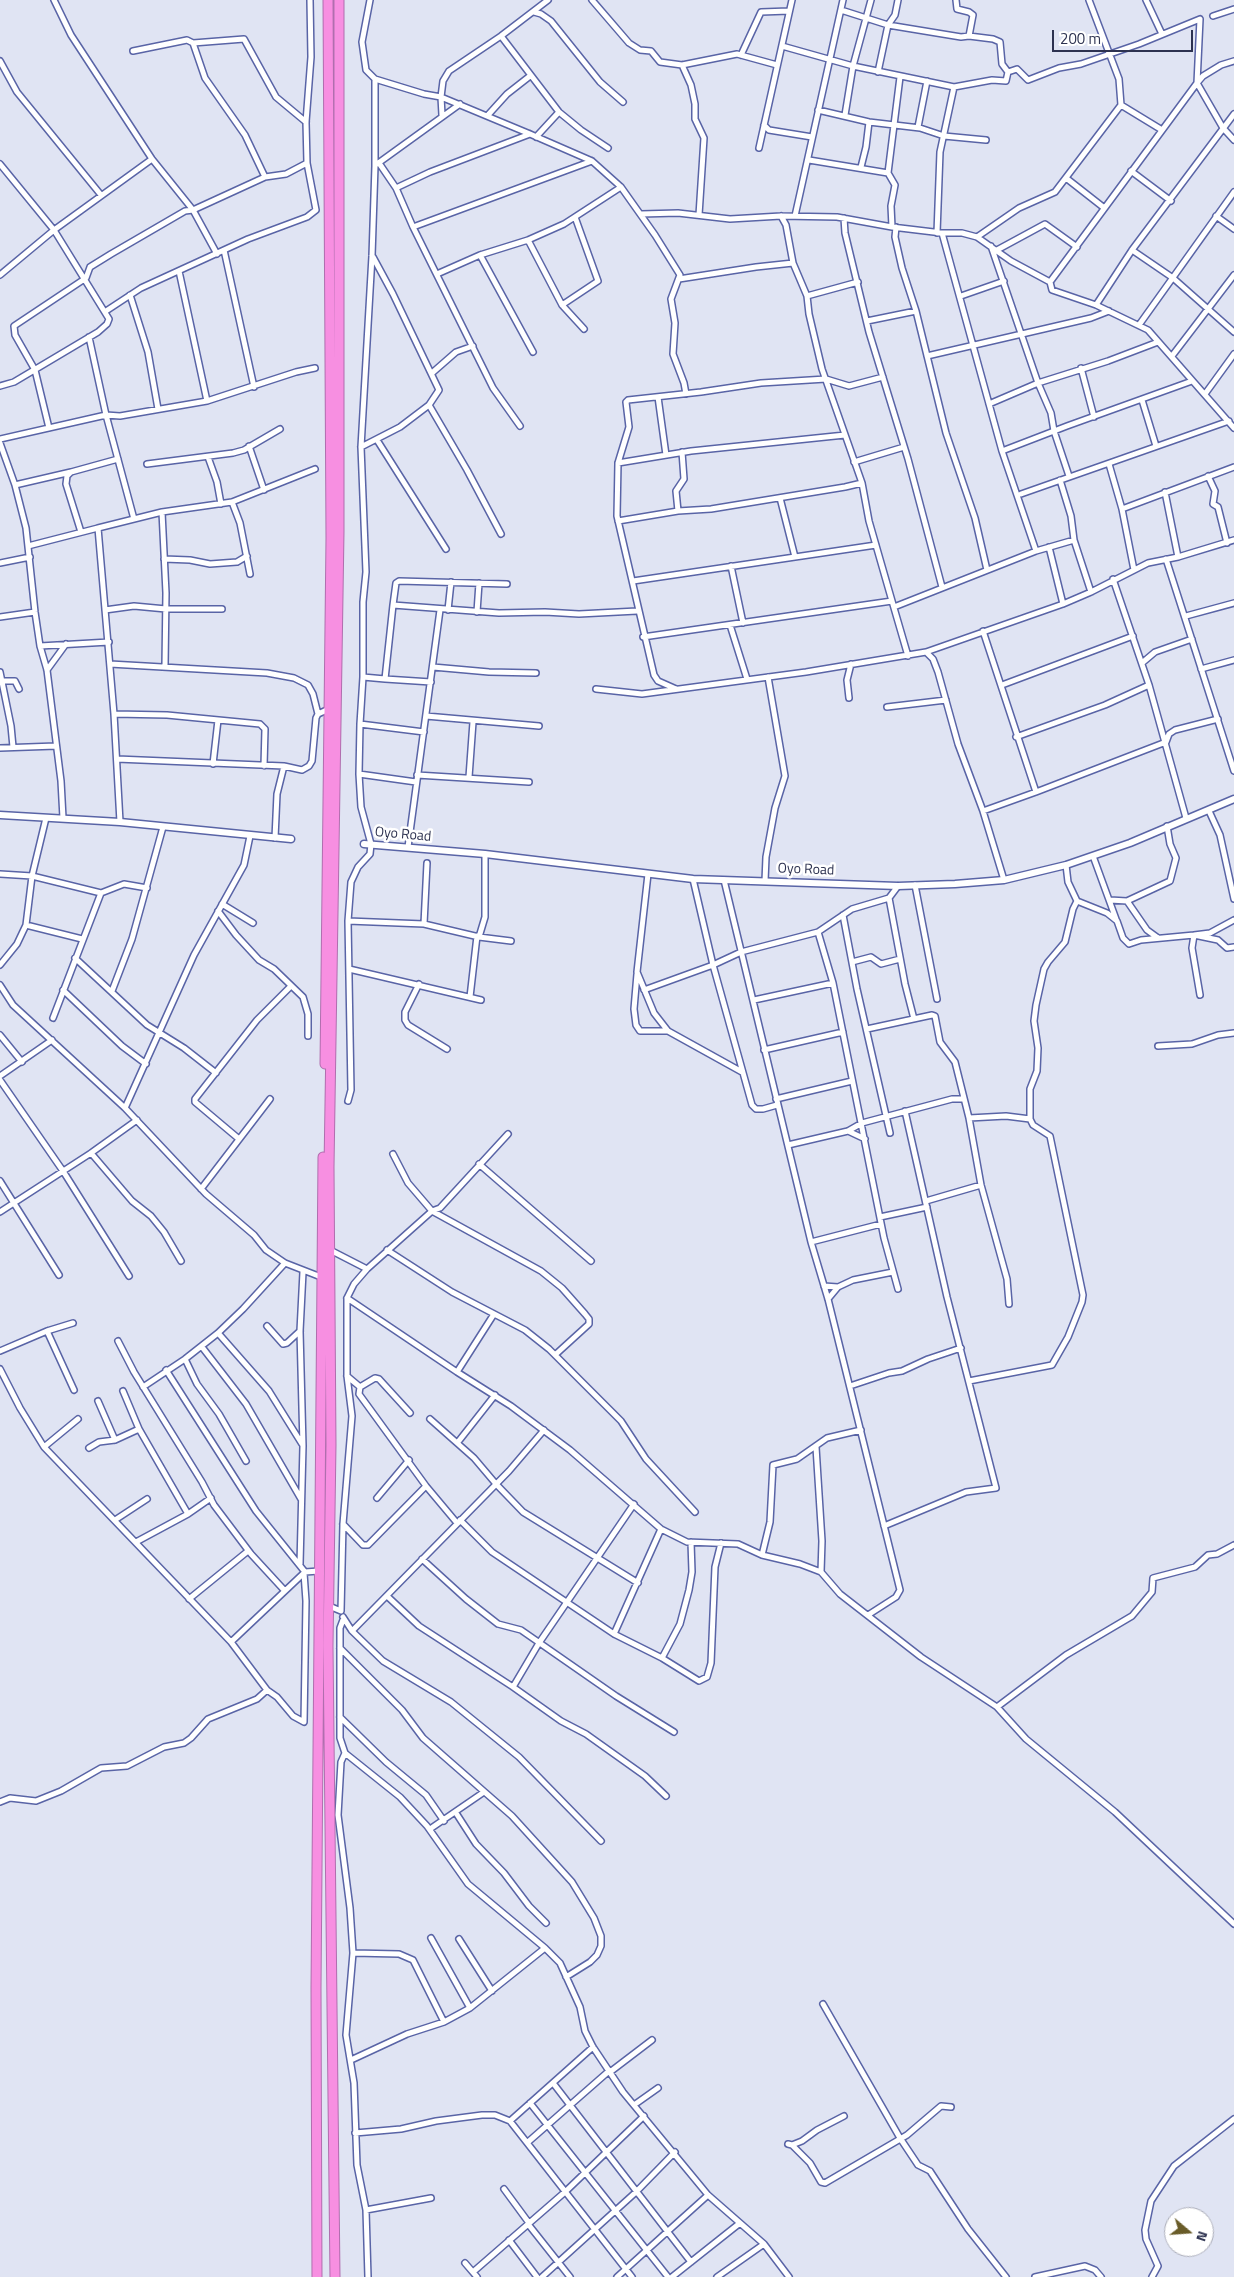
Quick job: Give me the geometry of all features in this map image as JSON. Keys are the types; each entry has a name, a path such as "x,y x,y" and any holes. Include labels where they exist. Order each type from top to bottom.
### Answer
{"highway":[{"path":"328,0 331,335 326,1167 330,1250 331,1445 329,1606 335,2277"},
{"path":"317,2277 316,1987 320,1277 326,1167 339,532 339,0"}],"street":[{"path":"54,0 71,35 152,159 193,210 217,254"},
{"path":"106,311 130,295 179,271 224,250 307,217 316,210 307,163 306,122 311,57 310,0"},
{"path":"370,0 362,42 366,70 375,79 424,94 441,97 488,115 592,162 621,187 678,270 679,279 671,299 674,323 673,354 684,382 686,394"},
{"path":"442,115 441,97 443,81 448,72 501,36 548,0"},
{"path":"592,0 629,44 640,50 651,51 660,62 682,65 737,54 777,65"},
{"path":"759,148 792,0"},
{"path":"796,216 801,183 809,160 812,137 843,0"},
{"path":"845,115 853,66 871,0"},
{"path":"878,72 888,25 896,15 898,0"},
{"path":"956,0 957,9 973,15 970,36"},
{"path":"977,237 1019,208 1056,192 1121,105 1119,78 1089,0"},
{"path":"1146,0 1162,34"},
{"path":"1213,16 1234,9"},
{"path":"782,46 878,72 954,87 992,80 1006,81 1008,72 1002,64 1000,42 993,39 970,36 961,37 888,25 841,10"},
{"path":"741,55 761,12 789,11"},
{"path":"534,12 541,14 551,21 600,82 623,102"},
{"path":"1008,72 1017,70 1028,80 1059,68 1068,68 1111,54 1200,19 1197,83 1223,128 1234,140"},
{"path":"501,36 559,112 608,148"},
{"path":"133,51 187,40 193,43 244,39 276,97 306,122"},
{"path":"193,43 205,78 245,135 265,177"},
{"path":"0,61 18,92 101,195"},
{"path":"1050,282 1077,247 1103,207 1197,83 1203,76 1221,65 1234,61"},
{"path":"682,65 691,85 695,104 695,119 704,138 699,216"},
{"path":"488,115 507,94 530,76"},
{"path":"900,77 888,173 894,186 891,206 895,237 902,268 916,311 946,433 975,518 986,570"},
{"path":"348,1101 351,1090 348,921 351,882 358,867 370,854 361,807 359,774 360,724 364,678 363,602 366,572 361,447 377,165 375,79"},
{"path":"918,127 927,81"},
{"path":"954,87 940,152 939,233 961,296 972,346 1002,452 1019,493 1036,551"},
{"path":"377,165 442,115 460,104"},
{"path":"1121,105 1162,130"},
{"path":"818,110 869,122 918,127 944,136 986,140"},
{"path":"536,137 559,112"},
{"path":"1096,305 1132,250 1171,201 1234,114"},
{"path":"861,167 869,122"},
{"path":"764,125 769,130 812,137"},
{"path":"396,188 430,172 530,134"},
{"path":"0,275 54,230 152,159"},
{"path":"809,160 861,167 888,173"},
{"path":"412,227 592,162"},
{"path":"49,428 35,370 15,335 14,326 86,278 90,267 185,211 193,210 265,177 286,174 307,163"},
{"path":"0,164 54,230 86,278 109,319 107,324 89,337 14,382 0,386"},
{"path":"377,165 396,188 412,227 493,388 520,426"},
{"path":"1131,171 1171,201"},
{"path":"1066,178 1103,207"},
{"path":"437,274 480,256 528,240 564,224 621,187"},
{"path":"1139,325 1234,192"},
{"path":"641,214 730,219 781,216 844,218 894,227 939,233 962,233 977,237 1012,261 1050,282 1052,290 1096,305 1148,330 1234,428"},
{"path":"781,216 786,225 793,263 807,296 809,314 826,379 862,483 876,545 908,656"},
{"path":"1216,216 1234,228"},
{"path":"562,305 598,281 575,217"},
{"path":"844,218 845,233 867,322 942,588"},
{"path":"997,250 1045,224 1077,247"},
{"path":"528,240 562,305 584,329"},
{"path":"991,246 1038,383 1051,413 1054,431 1069,476"},
{"path":"224,250 254,387"},
{"path":"1132,250 1173,278 1208,311 1234,332"},
{"path":"361,447 393,432 428,405 440,390 372,256"},
{"path":"480,256 533,352"},
{"path":"679,279 793,263"},
{"path":"179,271 207,401"},
{"path":"1172,356 1234,275"},
{"path":"961,296 1004,281"},
{"path":"807,296 858,282"},
{"path":"130,295 148,352 158,409"},
{"path":"867,322 916,311"},
{"path":"926,356 1091,318 1110,311"},
{"path":"89,337 106,415 134,519"},
{"path":"988,404 1038,383 1108,361 1158,342"},
{"path":"432,373 456,352 473,346"},
{"path":"1205,394 1234,354"},
{"path":"63,818 47,670 40,646 26,528 15,484 0,441 106,415 120,416 207,401 296,372 315,368"},
{"path":"1081,368 1094,416"},
{"path":"676,689 658,681 654,675 643,637 633,581 618,521 618,463 629,427 626,402 628,400 761,383 826,379 850,386 883,377"},
{"path":"1002,452 1094,416 1192,381"},
{"path":"658,397 666,455"},
{"path":"1142,400 1156,446"},
{"path":"428,405 467,470 501,534"},
{"path":"1019,493 1110,464 1229,421"},
{"path":"147,464 232,453 250,446 280,429"},
{"path":"618,463 682,452 844,435"},
{"path":"377,440 446,549"},
{"path":"250,446 264,490"},
{"path":"854,462 904,448"},
{"path":"678,512 676,491 684,480 682,452"},
{"path":"208,457 217,482 221,504"},
{"path":"15,484 71,472 118,459"},
{"path":"1110,464 1122,509 1134,570"},
{"path":"1122,509 1234,467"},
{"path":"28,546 162,512 232,502 316,469"},
{"path":"71,472 67,476 66,484 81,532"},
{"path":"1208,476 1214,491 1213,504 1218,507 1228,543"},
{"path":"1060,480 1071,516 1074,540 1091,592"},
{"path":"618,521 711,509 862,483"},
{"path":"1165,492 1178,557"},
{"path":"780,498 795,557"},
{"path":"232,502 240,523 250,574"},
{"path":"162,512 166,609 165,666"},
{"path":"98,528 109,642 120,822"},
{"path":"643,637 811,612 893,604 942,588 1036,551 1074,540"},
{"path":"596,689 642,694 768,677 926,652 1063,604 1148,563 1178,557 1234,540"},
{"path":"633,581 876,545"},
{"path":"1049,547 1063,604"},
{"path":"164,559 190,560 210,564 237,562 247,556"},
{"path":"0,563 30,557"},
{"path":"1166,559 1186,616 1234,771"},
{"path":"731,566 744,623"},
{"path":"1113,579 1149,685 1186,818"},
{"path":"385,679 393,604 396,583 399,580 508,584"},
{"path":"448,610 450,582"},
{"path":"477,612 479,583"},
{"path":"1186,616 1234,603"},
{"path":"393,604 440,610 477,612 579,614 637,611"},
{"path":"105,610 134,606 166,609 222,609"},
{"path":"408,847 440,610"},
{"path":"0,617 35,612"},
{"path":"730,625 747,679"},
{"path":"983,631 1002,685 1016,737 1036,792"},
{"path":"1002,685 1132,636"},
{"path":"1142,663 1155,652 1192,639"},
{"path":"40,646 109,642"},
{"path":"47,670 66,644"},
{"path":"926,652 933,659 938,672 958,744 983,811 1004,880"},
{"path":"1202,669 1234,660"},
{"path":"110,664 267,673 294,678 308,685 313,694 318,714 312,761 302,770 284,766 117,759"},
{"path":"848,698 847,680 852,664"},
{"path":"433,667 536,674"},
{"path":"0,672 11,726 13,747"},
{"path":"765,881 766,858 775,808 785,776 768,677"},
{"path":"364,678 431,682"},
{"path":"2,681 15,680 19,689"},
{"path":"1016,737 1105,705 1149,685"},
{"path":"886,707 946,700"},
{"path":"318,714 329,709"},
{"path":"114,714 167,715 263,725 265,729 264,766"},
{"path":"426,716 473,722 539,726"},
{"path":"983,811 1166,742 1169,734 1175,730 1218,719"},
{"path":"213,764 218,720"},
{"path":"469,777 473,722"},
{"path":"360,724 424,732"},
{"path":"0,748 56,746"},
{"path":"274,838 277,794 284,766"},
{"path":"359,774 416,782"},
{"path":"417,775 529,782"},
{"name":"Oyo Road","path":"368,844 485,854 693,879 898,886 1004,880 1066,865 1130,843 1234,799"},
{"path":"1209,811 1220,835 1234,899"},
{"path":"0,815 120,822 291,839"},
{"path":"0,965 17,944 26,925 32,876 46,818"},
{"path":"1110,900 1127,901 1170,882 1176,858 1170,844 1167,826"},
{"path":"112,991 132,939 163,827"},
{"path":"125,1108 194,955 244,865 250,836"},
{"path":"470,997 478,936 486,917 485,854"},
{"path":"1093,856 1123,938 1129,944 1158,938 1210,933 1234,920"},
{"path":"424,924 427,863"},
{"path":"1066,865 1068,882 1077,901 1107,913 1117,921"},
{"path":"0,874 32,876 101,893 124,884 147,888"},
{"path":"648,874 634,1009 636,1025 640,1031 668,1031"},
{"path":"693,879 713,965 752,1105 756,1109 778,1105"},
{"path":"724,880 811,1242 828,1299 900,1590 896,1597 868,1615"},
{"path":"915,885 937,999"},
{"path":"644,990 713,965 741,952 818,932 852,909 889,898 898,886"},
{"path":"53,1018 101,893"},
{"path":"889,898 900,959 914,1019"},
{"path":"969,1381 1052,1365 1068,1337 1082,1302 1083,1295 1050,1136 1033,1125 1030,1119 1030,1089 1036,1070 1038,1048 1034,1021 1036,1005 1044,969 1065,942 1073,909 1077,901"},
{"path":"1127,901 1147,930 1158,938"},
{"path":"222,904 254,923"},
{"path":"218,911 236,936 259,960 274,969 303,997 306,1004 308,1036"},
{"path":"843,915 890,1133"},
{"path":"348,921 424,924 510,941"},
{"path":"26,925 82,940"},
{"path":"818,932 833,982 881,1224 898,1289"},
{"path":"1194,935 1218,940 1227,948 1234,947"},
{"path":"1194,935 1192,948 1200,995"},
{"path":"852,962 871,957 881,964 900,959"},
{"path":"75,958 158,1034 184,1048 216,1073"},
{"path":"349,969 481,1000"},
{"path":"637,972 654,1013 668,1031 742,1072"},
{"path":"754,1000 833,982"},
{"path":"419,984 405,1012 405,1020 408,1025 447,1049"},
{"path":"0,985 13,1005 125,1108 201,1189 254,1235 266,1250 285,1263 303,1272 320,1277"},
{"path":"239,1139 196,1102 196,1096 257,1020 291,986"},
{"path":"63,990 122,1046 146,1064"},
{"path":"867,1029 935,1016 940,1042 955,1062 969,1118 981,1185 1007,1279 1009,1304"},
{"path":"764,1050 842,1032"},
{"path":"1158,1046 1192,1044 1218,1035 1234,1033"},
{"path":"0,1035 22,1062"},
{"path":"52,1040 0,1078 129,1276"},
{"path":"776,1099 852,1081"},
{"path":"201,1189 270,1099"},
{"path":"788,1144 848,1131 862,1123 905,1111 952,1099 963,1099"},
{"path":"884,1526 966,1492 996,1488 905,1111"},
{"path":"969,1118 1006,1116 1030,1119"},
{"path":"0,1212 91,1153 137,1120"},
{"path":"848,1131 865,1139"},
{"path":"508,1134 440,1208 432,1211 367,1269 354,1284 347,1298 347,1376 352,1416 343,1524 341,1611 343,1620 352,1632 382,1661 451,1702 519,1757 601,1841"},
{"path":"91,1153 132,1201 152,1216 181,1261"},
{"path":"393,1154 408,1183 432,1211 541,1272 562,1288 590,1320 589,1324 555,1355"},
{"path":"479,1164 591,1261"},
{"path":"0,1182 58,1275"},
{"path":"926,1201 981,1185"},
{"path":"880,1217 927,1207"},
{"path":"811,1242 881,1224"},
{"path":"330,1250 367,1269"},
{"path":"387,1250 452,1292 525,1330 555,1355 621,1421 646,1459 695,1512"},
{"path":"143,1387 218,1334 243,1310 285,1263"},
{"path":"300,1564 303,1446 300,1331 303,1272"},
{"path":"828,1299 838,1287 853,1280 893,1272"},
{"path":"824,1286 838,1287"},
{"path":"347,1298 544,1430 634,1504 661,1529 691,1542 738,1544 762,1555 800,1564 821,1572 840,1594 921,1656 997,1707 1026,1738 1115,1812 1234,1924"},
{"path":"458,1372 494,1314"},
{"path":"0,1351 48,1331 73,1324"},
{"path":"267,1326 283,1344 287,1344 300,1331"},
{"path":"48,1331 74,1390"},
{"path":"218,1334 269,1391 303,1446"},
{"path":"118,1341 143,1387 211,1498 248,1551 286,1591"},
{"path":"202,1347 246,1404 301,1498"},
{"path":"850,1386 889,1373 902,1371 928,1359 961,1348"},
{"path":"185,1359 197,1384 219,1414 246,1460"},
{"path":"0,1369 20,1408 44,1447 231,1642 267,1690 277,1697 294,1716 304,1722 306,1601 304,1573 300,1564 256,1511 166,1370"},
{"path":"347,1376 360,1387 360,1394 426,1486 492,1552 614,1634 662,1658 699,1681 707,1677 713,1643 715,1567 721,1543"},
{"path":"360,1387 375,1378 379,1379 410,1413"},
{"path":"123,1392 139,1429 188,1514"},
{"path":"458,1442 494,1395"},
{"path":"98,1401 115,1440"},
{"path":"430,1418 474,1458 523,1512 638,1583"},
{"path":"44,1447 78,1419"},
{"path":"89,1448 99,1442 115,1440 139,1429"},
{"path":"352,1632 496,1484 544,1430"},
{"path":"762,1555 770,1522 773,1485 772,1467 797,1460 827,1438 861,1430"},
{"path":"816,1447 822,1541 821,1572"},
{"path":"378,1498 409,1460"},
{"path":"343,1524 364,1545 368,1544 426,1486"},
{"path":"136,1542 188,1514 211,1498"},
{"path":"115,1520 147,1499"},
{"path":"514,1688 539,1643 634,1504"},
{"path":"614,1634 661,1529"},
{"path":"662,1658 680,1624 689,1590 692,1572 691,1542"},
{"path":"997,1707 1066,1655 1132,1616 1152,1592 1153,1578 1194,1567 1208,1555 1218,1554 1234,1545"},
{"path":"189,1599 248,1551"},
{"path":"422,1559 466,1599 498,1624 521,1630 616,1696 674,1732"},
{"path":"231,1642 304,1573 319,1571"},
{"path":"387,1596 419,1626 561,1721 586,1734 645,1776 666,1796"},
{"path":"329,1606 341,1611"},
{"path":"343,1620 340,1628 340,1738 345,1753 400,1797 430,1829 468,1884 545,1948 560,1963 580,2007 585,2031 609,2072 708,2195 764,2244 789,2277"},
{"path":"340,1648 402,1710 423,1738 512,1816 572,1882 594,1918 601,1936 601,1946 590,1962 566,1977"},
{"path":"0,1802 10,1798 36,1801 61,1791 101,1768 127,1766 164,1747 184,1743 192,1738 208,1719 257,1699 267,1690"},
{"path":"340,1717 386,1762 426,1795 444,1821"},
{"path":"345,1753 341,1762 338,1815 350,1908 353,1953 346,2035 351,2060 357,2165 366,2210 368,2277"},
{"path":"430,1829 484,1792"},
{"path":"456,1813 476,1844 504,1873 529,1906 546,1923"},
{"path":"431,1938 470,2008"},
{"path":"459,1939 492,1991"},
{"path":"351,2060 407,2034 444,2022 470,2008 545,1948"},
{"path":"353,1953 399,1954 413,1960 444,2022"},
{"path":"823,2004 900,2138 918,2165 930,2171 968,2229 1006,2277"},
{"path":"528,2142 609,2072 652,2040"},
{"path":"510,2121 593,2047"},
{"path":"553,2083 692,2262"},
{"path":"634,2105 658,2088"},
{"path":"530,2103 668,2277"},
{"path":"844,2116 817,2130 802,2141 790,2144 810,2163 821,2182 826,2183 907,2135 941,2106 951,2107"},
{"path":"355,2133 401,2129 436,2121 482,2115 495,2115 510,2121 632,2277"},
{"path":"473,2272 566,2192 644,2116"},
{"path":"1152,2277 1158,2266 1146,2239 1145,2230 1152,2200 1174,2166 1234,2119"},
{"path":"542,2277 636,2192 674,2152"},
{"path":"504,2189 528,2224 570,2277"},
{"path":"617,2277 708,2195"},
{"path":"366,2210 431,2198"},
{"path":"672,2277 740,2223"},
{"path":"509,2240 537,2277"},
{"path":"719,2276 764,2244"},
{"path":"465,2263 477,2277"},
{"path":"1035,2277 1085,2266 1095,2270 1101,2277"}]}
